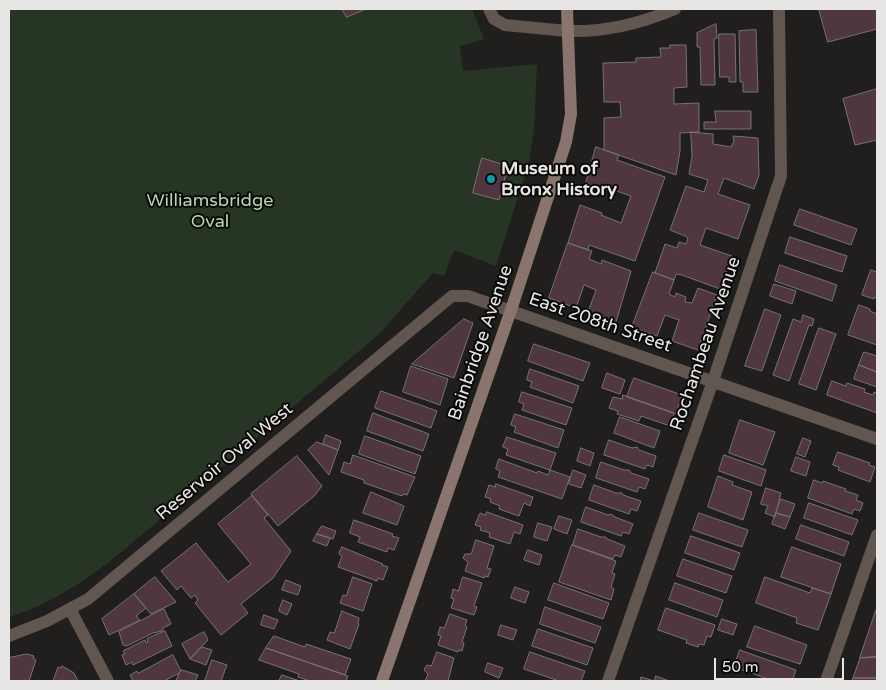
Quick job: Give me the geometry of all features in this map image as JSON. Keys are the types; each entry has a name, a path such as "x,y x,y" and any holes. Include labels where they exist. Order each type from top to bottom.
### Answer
{"main road":[{"name":"Bainbridge Avenue","path":"382,681 511,310 566,142 570,114 567,9"}],"street":[{"path":"489,9 494,19 504,25 593,32 645,21 676,9"},
{"name":"Rochambeau Avenue","path":"608,681 713,381 781,176 780,9"},
{"name":"East 208th Street","path":"452,296 468,296 511,310 877,439"},
{"name":"Reservoir Oval West","path":"9,636 47,621 88,599 452,296"},
{"path":"826,681 877,536"},
{"path":"70,609 108,681"}],"green space":[{"name":"Williamsbridge Oval","path":"9,9 472,9 484,39 460,46 463,71 537,64 534,130 529,162 496,266 454,250 444,276 433,273 378,335 119,554 67,591 39,606 9,617"}],"building":[{"path":"342,9 366,9 347,17"},
{"path":"819,9 877,9 877,29 828,42"},
{"path":"716,24 717,38 714,39 715,85 701,85 700,47 697,47 697,33"},
{"path":"756,30 758,92 743,92 743,82 740,82 739,31"},
{"path":"719,34 735,34 736,82 729,82 729,77 720,77"},
{"path":"670,45 686,45 687,87 674,88 674,104 699,103 699,132 680,133 680,151 676,175 604,150 604,118 621,117 620,102 604,102 603,63 636,62 636,58 661,57 660,48 670,48"},
{"path":"877,89 877,140 855,145 843,99"},
{"path":"715,111 751,111 751,129 704,129 704,122 716,122"},
{"path":"691,132 713,134 713,144 731,147 734,141 733,136 758,138 759,175 754,189 724,178 718,194 750,205 738,239 706,228 700,245 732,256 720,289 682,275 676,274 674,280 655,273 665,244 677,248 679,242 686,244 688,238 670,230 686,186 704,192 708,180 689,174 692,156"},
{"path":"596,147 619,155 617,160 665,177 635,261 589,245 588,250 568,243 580,205 602,213 601,215 621,223 631,196 586,183"},
{"name":"Museum of Bronx History","path":"482,158 508,166 499,200 473,193"},
{"path":"800,209 857,229 851,245 794,225"},
{"path":"790,237 847,256 842,272 785,253"},
{"path":"568,243 592,251 589,259 601,264 602,260 631,271 616,322 588,312 596,290 584,285 576,308 549,298"},
{"path":"780,265 837,285 832,301 775,281"},
{"path":"871,270 877,272 877,298 874,297 874,299 862,295"},
{"path":"653,272 674,280 669,294 675,297 676,293 686,297 685,302 692,303 698,288 717,295 698,350 672,341 679,320 665,315 657,336 632,327"},
{"path":"774,284 796,291 792,304 770,296"},
{"path":"859,305 877,314 877,345 848,335"},
{"path":"765,309 781,315 762,371 745,366"},
{"path":"803,315 814,319 812,326 809,325 789,381 773,375 793,319 801,322"},
{"path":"464,319 473,323 454,378 412,364"},
{"path":"819,328 836,334 816,390 799,384"},
{"path":"534,344 590,363 583,381 528,361"},
{"path":"864,352 877,356 877,372 859,365"},
{"path":"859,365 877,372 877,387 854,379"},
{"path":"411,366 448,379 440,405 403,392"},
{"path":"530,369 579,386 573,403 530,387 532,382 527,380"},
{"path":"607,373 625,380 620,394 602,388"},
{"path":"634,378 682,395 676,414 627,397"},
{"path":"832,381 846,386 847,383 865,389 864,392 873,395 874,392 877,393 877,413 827,395"},
{"path":"381,391 437,411 431,428 375,408"},
{"path":"522,392 572,408 566,425 522,410 524,404 519,402"},
{"path":"623,395 674,413 670,426 641,416 639,421 617,414 618,411 609,408 613,397 622,399"},
{"path":"373,413 429,434 423,451 367,431"},
{"path":"515,414 564,430 558,448 514,432 516,427 511,425"},
{"path":"620,417 660,431 654,448 614,433"},
{"path":"740,420 775,432 763,465 729,453"},
{"path":"326,435 341,441 338,450 323,444"},
{"path":"365,436 421,456 415,474 359,454"},
{"path":"507,437 556,453 550,470 506,455 508,449 503,447"},
{"path":"803,438 811,441 805,457 797,454"},
{"path":"609,440 632,448 637,447 639,450 656,456 653,467 647,465 645,469 604,455"},
{"path":"317,442 338,450 329,475 308,450"},
{"path":"581,448 594,453 590,466 577,461"},
{"path":"838,452 870,463 869,465 875,467 870,482 838,470 839,467 833,465"},
{"path":"353,455 415,477 407,495 403,494 402,496 364,483 364,480 341,472 344,462 350,464"},
{"path":"724,455 766,470 761,486 719,471"},
{"path":"297,456 322,486 314,496 278,526 251,494"},
{"path":"796,457 810,462 806,476 791,471"},
{"path":"499,459 537,473 538,471 548,475 550,470 570,477 562,499 498,477 500,471 496,469"},
{"path":"601,462 629,470 631,473 649,479 645,489 639,487 637,492 596,478"},
{"path":"573,470 586,475 581,488 569,484"},
{"path":"718,476 733,482 732,485 752,492 743,520 708,507"},
{"path":"814,480 822,483 823,481 858,495 856,500 863,503 860,511 854,509 852,514 808,498"},
{"path":"496,484 533,497 530,506 524,503 519,516 499,509 500,506 490,502 491,499 485,497 489,485 495,487"},
{"path":"594,485 641,501 637,511 631,509 629,514 589,500"},
{"path":"766,488 781,493 775,517 765,513 768,506 761,504"},
{"path":"371,492 404,506 397,525 363,513"},
{"path":"252,496 268,515 264,518 291,551 273,578 241,604 248,613 221,635 195,603 198,600 195,595 191,598 181,586 177,590 161,571 196,543 228,582 251,564 218,524"},
{"path":"781,499 795,504 790,517 776,513"},
{"path":"809,503 858,520 852,535 804,518"},
{"path":"586,507 608,515 611,514 633,524 629,534 623,532 621,536 581,522"},
{"path":"487,512 523,525 520,534 514,532 510,544 489,537 490,533 480,530 481,527 475,525 480,513 485,515"},
{"path":"699,513 748,530 742,547 693,530"},
{"path":"776,513 790,517 785,529 772,524"},
{"path":"559,516 572,520 567,534 554,529"},
{"path":"354,520 399,538 394,550 388,548 387,552 358,542 360,537 350,533"},
{"path":"538,523 552,527 547,541 534,537"},
{"path":"801,525 849,542 844,556 796,539"},
{"path":"322,526 336,531 333,539 317,534"},
{"path":"578,529 606,537 625,546 621,557 615,555 613,559 573,545"},
{"path":"317,534 330,538 327,546 313,541"},
{"path":"691,536 740,553 734,570 685,553"},
{"path":"476,540 494,546 487,568 491,569 488,577 485,576 484,578 465,571 468,562 463,558 465,554 471,554"},
{"path":"572,545 616,561 612,573 615,574 611,587 614,589 611,600 559,582"},
{"path":"342,547 388,567 383,580 378,578 377,581 338,567 342,556 339,554"},
{"path":"792,547 841,564 831,594 781,577"},
{"path":"528,550 542,555 539,565 524,560"},
{"path":"683,559 732,576 726,593 677,576"},
{"path":"155,577 176,602 151,614 134,594"},
{"path":"353,577 372,584 363,611 340,603 343,595 346,596"},
{"path":"463,577 482,583 474,606 477,607 474,615 451,608 454,599 451,598 453,589 458,591"},
{"path":"765,577 810,593 812,588 831,594 818,630 796,623 797,618 756,603"},
{"path":"286,580 301,586 298,595 282,590"},
{"path":"554,583 609,603 603,619 548,600"},
{"path":"675,583 723,600 717,617 669,600"},
{"path":"515,587 529,592 525,603 511,598"},
{"path":"134,594 146,608 136,616 140,620 109,635 102,619"},
{"path":"283,600 292,604 287,615 279,611"},
{"path":"545,607 601,627 595,643 540,624"},
{"path":"877,607 877,657 860,658"},
{"path":"666,608 715,625 711,637 707,636 704,645 699,644 698,647 686,643 687,640 658,630"},
{"path":"164,609 171,624 163,628 162,631 153,633 127,646 123,645 119,632"},
{"path":"342,611 359,618 359,624 350,649 327,640 330,632 334,633"},
{"path":"450,614 467,620 462,651 459,650 458,652 438,645 441,636 438,635 440,627 444,628"},
{"path":"264,615 278,620 274,629 261,625"},
{"path":"722,619 737,624 733,635 718,630"},
{"path":"501,625 517,630 513,640 498,635"},
{"path":"755,626 807,645 800,664 747,647"},
{"path":"538,629 593,648 587,665 532,646"},
{"path":"165,631 172,646 133,665 132,662 126,665 122,655 125,654 123,651 145,640 146,643 148,642 147,639"},
{"path":"204,632 208,640 190,659 182,644"},
{"path":"274,636 305,647 306,644 351,659 345,675 266,648"},
{"path":"202,647 212,650 206,665 190,659"},
{"path":"266,648 348,676 346,681 310,681 298,677 299,674 259,660"},
{"path":"740,650 796,670 792,681 774,681 734,667"},
{"path":"437,652 454,658 448,681 425,681 428,674 424,670 426,666 431,666"},
{"path":"530,652 585,671 581,681 559,681 524,669"},
{"path":"27,654 34,656 33,658 36,660 29,681 9,681 9,658"},
{"path":"173,655 181,671 179,673 164,681 133,681 130,675 137,671 138,673"},
{"path":"877,657 877,678 853,678 860,658"},
{"path":"212,660 227,665 221,681 205,681"},
{"path":"488,663 503,668 499,678 485,672"},
{"path":"62,666 74,673 78,681 53,681 58,667"},
{"path":"182,670 198,675 195,681 176,681"},
{"path":"282,675 300,681 279,681"},
{"path":"656,676 669,681 654,681"},
{"path":"641,677 654,681 640,681"},
{"path":"853,678 877,678 877,681 853,681"}],"place":[{"name":"Museum of Bronx History","path":"491,179"}]}
